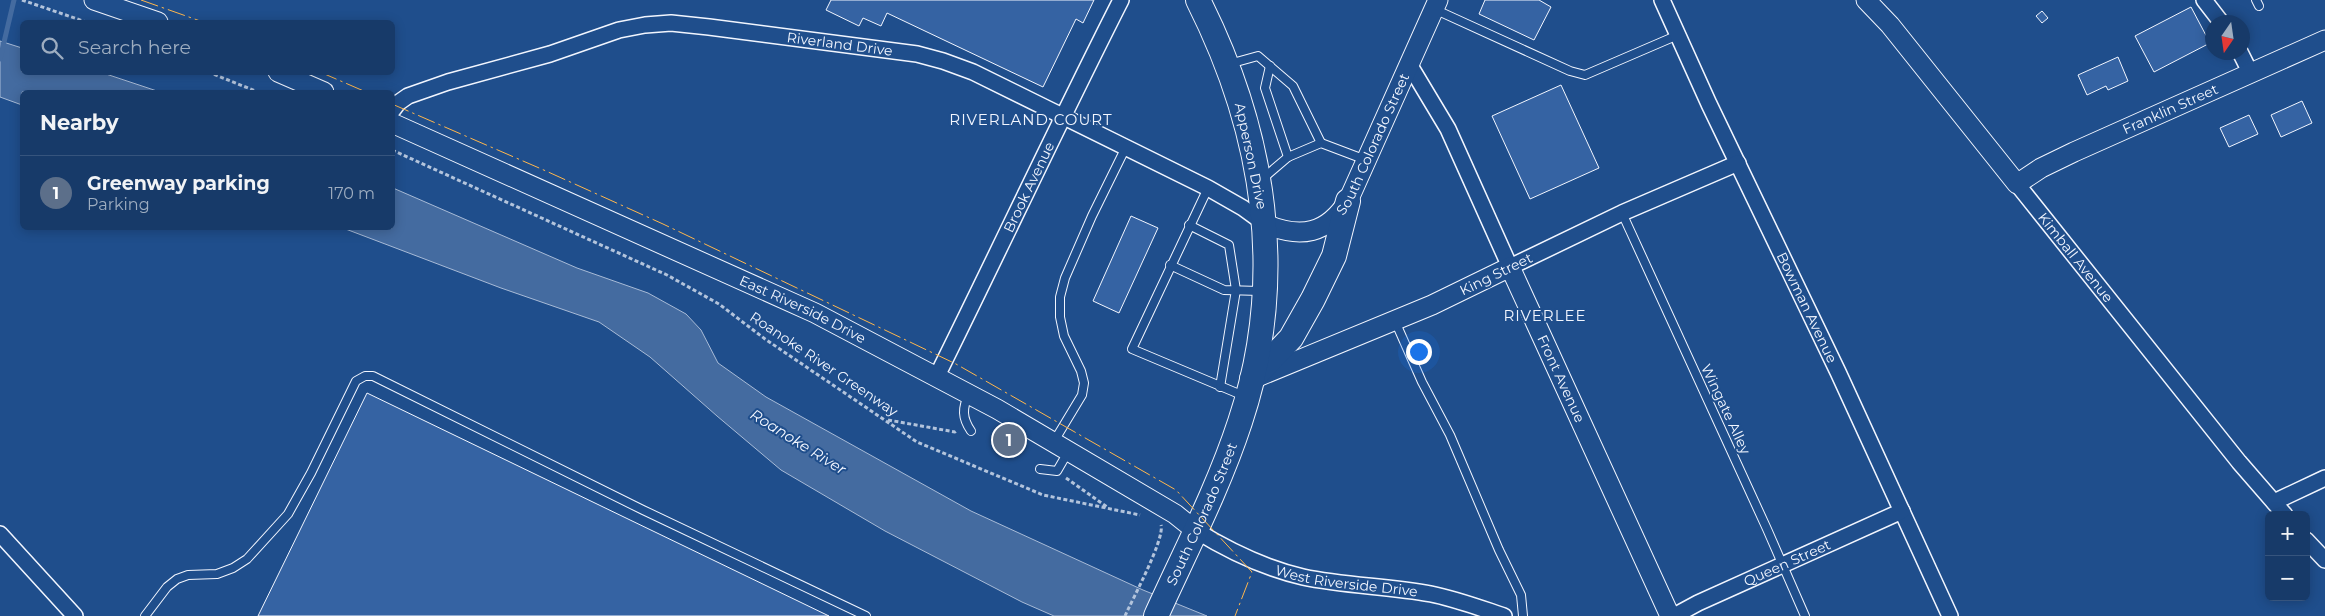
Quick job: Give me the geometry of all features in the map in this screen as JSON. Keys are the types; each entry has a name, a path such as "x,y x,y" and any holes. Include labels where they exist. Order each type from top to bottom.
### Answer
{"main road":[{"name":"Apperson Drive","path":"1198,0 1228,65 1246,121 1260,181 1265,224 1265,291 1260,338 1249,388"},
{"path":"1249,388 1291,338 1313,299 1334,256 1348,201"},
{"name":"South Colorado Street","path":"1156,616 1183,561 1225,464 1249,388"}],"street":[{"path":"94,0 152,20"},
{"name":"Brook Avenue","path":"937,376 1031,186 1062,115 1121,0"},
{"name":"Bowman Avenue","path":"1662,0 1838,372 1950,616"},
{"name":"Kimball Avenue","path":"1866,0 1890,26 2282,511"},
{"path":"2204,0 2216,15"},
{"name":"South Colorado Street","path":"1265,224 1294,232 1309,232 1332,221 1348,201 1436,5"},
{"name":"Riverland Drive","path":"395,107 408,96 448,82 550,54 619,30 645,25 671,23 917,54 974,72 1208,188 1243,208 1265,224"},
{"name":"Franklin Street","path":"2017,184 2042,168 2074,152 2325,40"},
{"path":"2244,60 2251,74"},
{"name":"Front Avenue","path":"1409,64 1448,129 1670,616"},
{"path":"285,75 319,90"},
{"name":"East Riverside Drive","path":"395,124 797,305 969,394 1175,514 1195,530"},
{"name":"King Street","path":"1249,388 1622,213 1738,163"},
{"path":"2274,502 2325,478"},
{"name":"Queen Street","path":"1674,616 1782,564 1902,511"},
{"name":"West Riverside Drive","path":"1195,530 1226,550 1255,562 1301,576 1341,584 1431,594 1471,604 1504,616"},
{"path":"0,534 75,616"},
{"path":"2310,544 2325,560"}],"lane":[{"path":"1436,5 1570,71 1586,75 1678,35"},
{"path":"1228,65 1258,56 1292,86 1321,143 1366,160"},
{"path":"1270,66 1265,88 1288,157"},
{"path":"1260,181 1288,157 1321,143"},
{"path":"1040,469 1057,471 1061,447 1082,395 1084,383 1081,370 1064,336 1060,317 1060,297 1065,278 1092,216 1126,147"},
{"path":"1208,188 1132,349 1220,387 1249,388"},
{"name":"Wingate Alley","path":"1622,213 1804,616"},
{"path":"1189,225 1229,244 1236,290 1220,387"},
{"path":"1170,265 1224,290 1265,291"},
{"path":"1395,320 1422,382 1450,435 1499,550 1521,595 1523,616"},
{"path":"145,616 167,587 177,579 188,575 217,574 233,568 247,559 288,514 311,474 356,382 365,376 373,376 643,510 866,616"},
{"path":"969,394 962,408 966,424 971,431"}],"path":[{"path":"22,0 80,20"},
{"path":"216,75 253,90"},
{"name":"Roanoke River Greenway","path":"395,151 667,275 719,304 765,339 917,442 1043,495 1142,515"},
{"path":"884,419 955,432 966,424"},
{"path":"1057,471 1109,508"},
{"path":"1125,616 1163,531 1159,519"}],"water":[{"path":"0,41 20,47 20,75 109,75 154,90 20,90 20,104 0,97"},
{"name":"Roanoke River","path":"395,189 577,268 648,293 686,314 701,330 718,363 766,397 971,511 1143,590 1207,616 1054,616 1022,602 885,531 781,470 650,357 599,322 501,288 348,230 395,230"}],"building":[{"path":"831,0 1094,0 1083,23 1076,19 1043,87 887,13 881,26 863,18 859,26 826,10"},
{"path":"1485,0 1539,0 1551,7 1534,40 1479,14"},
{"path":"2191,7 2205,34 2205,46 2154,72 2135,36"},
{"path":"2042,11 2048,18 2042,23 2036,16"},
{"path":"2118,57 2128,81 2108,90 2106,86 2087,95 2078,75"},
{"path":"1561,85 1599,168 1530,199 1492,116"},
{"path":"2302,101 2312,123 2281,137 2271,115"},
{"path":"2249,115 2258,134 2229,147 2220,128"},
{"path":"1131,216 1158,228 1119,313 1093,301"},
{"path":"367,393 829,616 258,616"}],"waterway":[{"path":"0,59 14,0"}],"power":[{"path":"141,0 197,20"},
{"path":"327,75 361,90"},
{"path":"395,105 663,224 956,364 1176,490 1252,572 1235,616"}],"place":[{"name":"Greenway parking","path":"1009,440"}],"district":[{"name":"RIVERLAND COURT","path":"1031,120"},
{"name":"RIVERLEE","path":"1545,316"}]}
